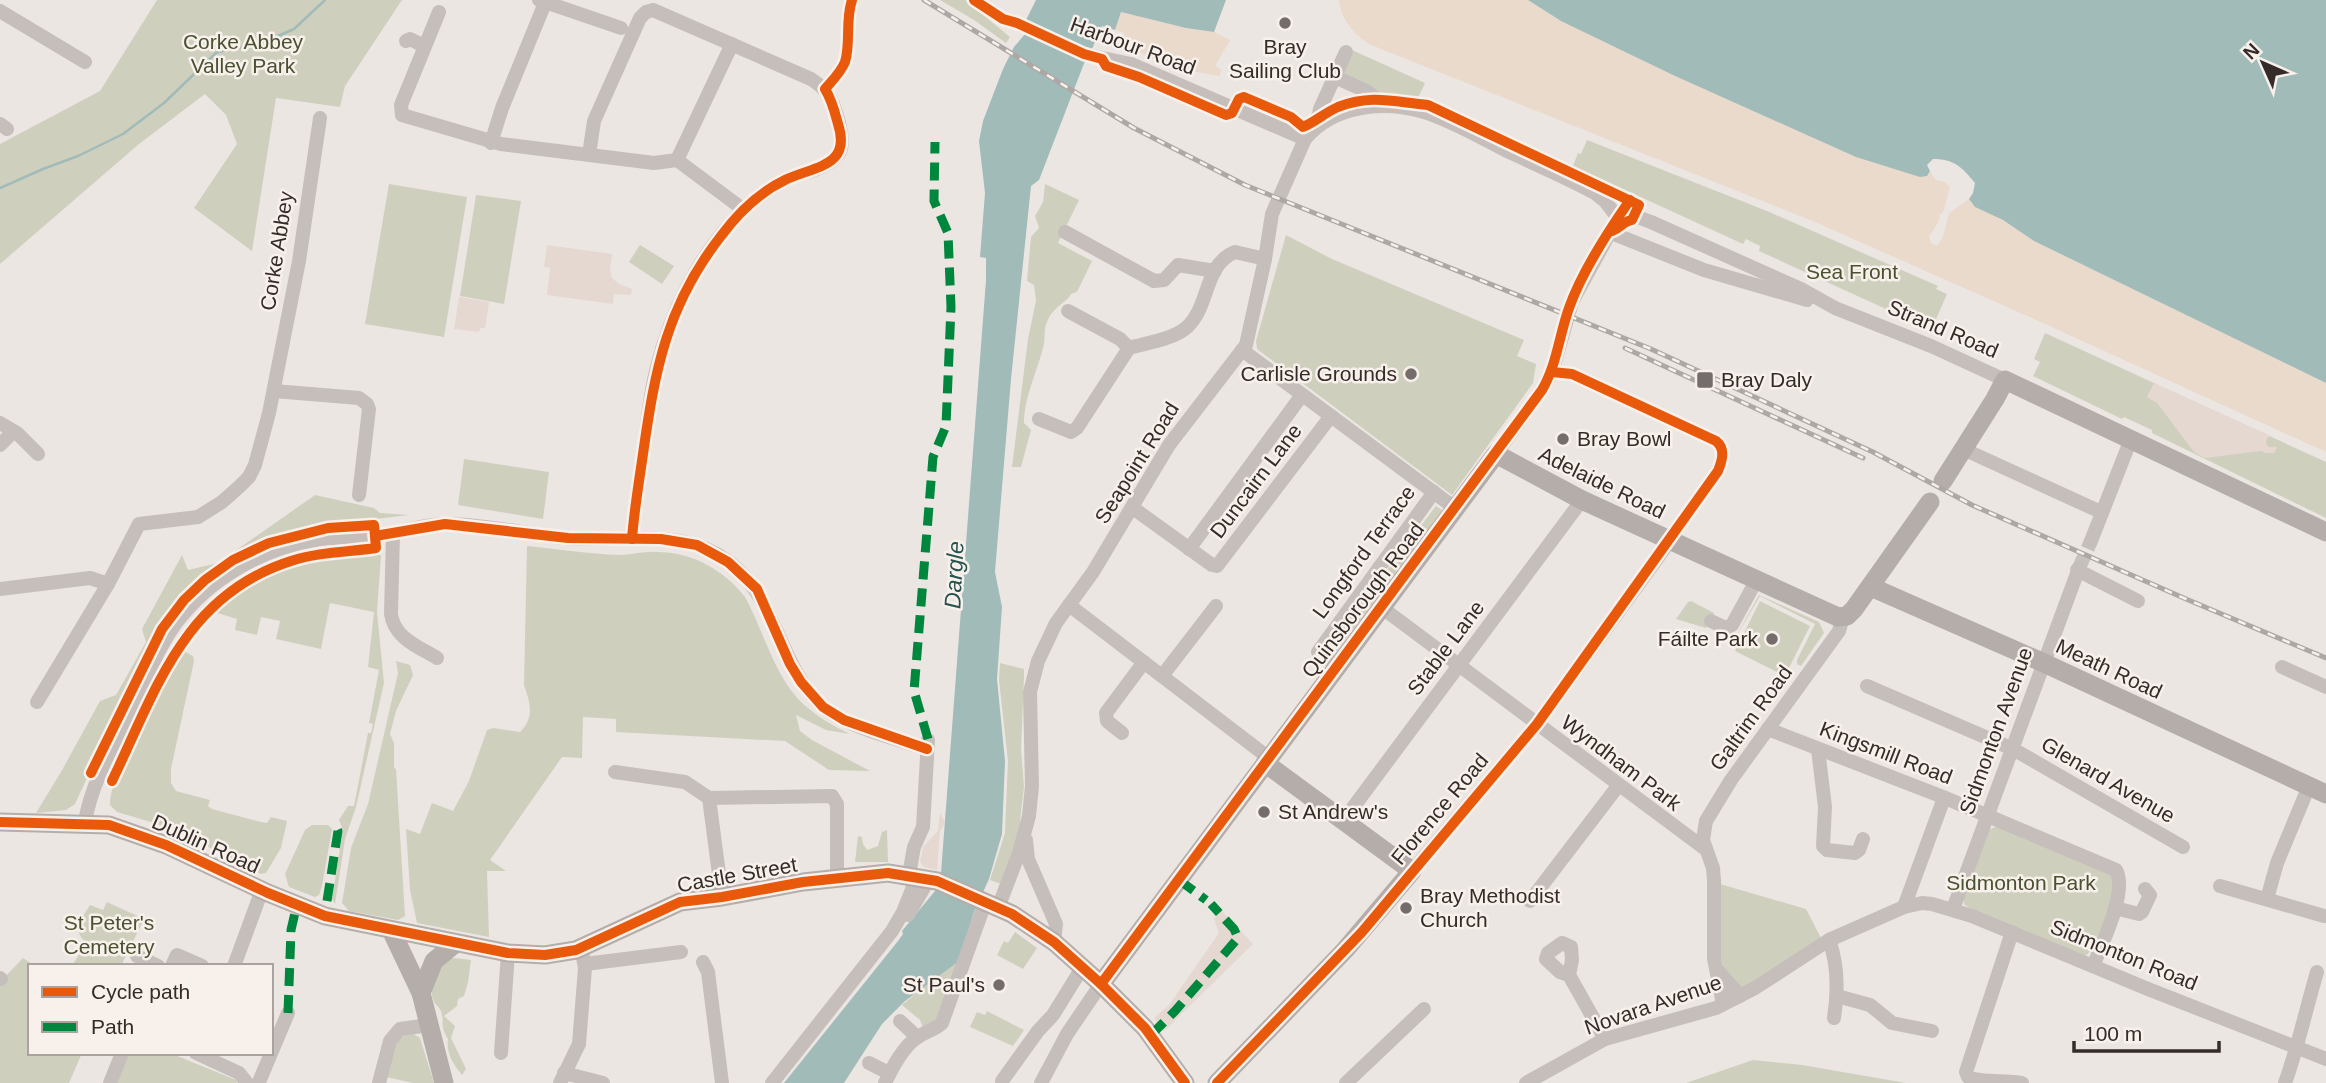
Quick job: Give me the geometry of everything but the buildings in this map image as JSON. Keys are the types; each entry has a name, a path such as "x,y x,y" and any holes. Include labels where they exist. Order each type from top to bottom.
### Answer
{"main road":[{"name":"Strand Road","path":"2011,382 2326,532"},
{"path":"1943,481 1995,399 2011,382"},
{"name":"Adelaide Road","path":"1496,454 1583,500 1670,541 1843,617"},
{"name":"Quinsborough Road","path":"1101,984 1496,454"},
{"path":"1843,617 1854,609 1871,587 1930,502"},
{"name":"Meath Road","path":"1871,587 2044,663 2317,790"},
{"path":"1267,760 1343,821 1412,871"},
{"name":"Dublin Road","path":"0,822 85,823 128,830 325,916 391,930"},
{"name":"Florence Road","path":"1217,1083 1354,941 1412,871"},
{"name":"Castle Street","path":"391,930 508,953 580,957 680,902 836,877 888,873 925,878"},
{"path":"925,878 1031,925 1054,942 1101,984 1151,1035 1185,1083"},
{"path":"391,930 421,993 444,1083"},
{"path":"421,993 434,961 456,943"}],"street":[{"path":"492,143 541,1 621,28"},
{"path":"589,155 594,121 643,15 653,10 811,79 825,89 842,137 839,153 823,166 785,180 744,210 723,233 697,270 668,330 651,393 632,539"},
{"path":"0,11 85,62"},
{"path":"439,12 401,105 402,114 492,143 654,163 677,160 744,210"},
{"name":"Harbour Road","path":"1023,26 1084,54 1131,64 1305,139"},
{"path":"406,41 410,39 424,46"},
{"path":"677,160 732,44"},
{"path":"1316,127 1320,109 1346,52"},
{"path":"1335,77 1371,94 1377,99 1377,106"},
{"name":"Seapoint Road","path":"887,1078 917,1037 939,1026 945,1017 988,904 1024,835 1032,786 1031,683 1048,637 1093,572 1169,445 1242,350 1250,331 1272,214 1305,139 1316,127 1344,112 1377,106 1430,114 1588,189 1605,201 1618,218"},
{"name":"Corke Abbey","path":"37,702 108,584 139,524 198,517 222,502 246,480 255,465 274,391 299,261 320,118"},
{"name":"Strand Road","path":"1618,218 1634,215 1761,279 1803,290 1835,308 1931,346 2011,382"},
{"name":"Quinsborough Road","path":"1496,454 1552,372 1569,307 1618,218"},
{"path":"1065,232 1154,281 1164,280 1178,265 1214,271"},
{"path":"1609,232 1704,270 1761,279"},
{"path":"1039,419 1071,432 1077,428 1129,348 1178,333 1196,316 1221,260 1235,252 1265,259"},
{"path":"1068,311 1120,339 1129,348"},
{"path":"1242,350 1455,508"},
{"path":"274,391 359,398 368,404 359,495"},
{"path":"1133,508 1189,549 1302,395"},
{"name":"Duncairn Lane","path":"1189,549 1212,565 1219,565 1331,416"},
{"path":"0,423 38,454"},
{"path":"0,444 13,432"},
{"path":"2091,541 2131,439"},
{"path":"1964,449 2101,512"},
{"name":"Longford Terrace","path":"1338,666 1318,652 1434,492"},
{"name":"Stable Lane","path":"1343,821 1583,500"},
{"path":"85,823 100,776 162,645 177,622 195,602 243,565 294,544 336,537 393,534 445,524 568,538 681,541 704,548 728,562 757,589 790,664 822,707 844,720 928,744 923,827 914,847 925,878 892,931 772,1083"},
{"path":"393,534 393,624 399,634 437,658"},
{"name":"Florence Road","path":"1412,871 1537,724 1670,541"},
{"name":"Sidmonton Avenue","path":"1953,909 2078,569 2138,601"},
{"path":"0,589 89,578 108,584"},
{"path":"1711,621 1726,628 1732,625 1756,581"},
{"path":"1069,605 1267,760"},
{"path":"1162,676 1216,606"},
{"name":"Wyndham Park","path":"1381,607 1704,848"},
{"name":"Galtrim Road","path":"1704,848 1703,831 1713,809 1839,631 1843,617"},
{"path":"1122,733 1107,721 1106,713 1144,662"},
{"path":"2282,667 2326,687"},
{"name":"Glenard Avenue","path":"1867,686 2013,749 2183,847"},
{"name":"Kingsmill Road","path":"1768,730 1944,797 2116,870 2120,882 2115,908"},
{"path":"1818,749 1825,807 1823,846 1827,850 1855,853 1863,839"},
{"path":"615,772 685,782 709,797 832,796 837,804 836,877"},
{"path":"1530,901 1618,786"},
{"path":"2267,899 2277,863 2317,790"},
{"path":"709,797 722,897"},
{"path":"1904,906 1944,797"},
{"path":"1024,835 1028,859 1056,924 1054,942"},
{"path":"1704,848 1713,873 1714,959 1723,1004"},
{"path":"2220,886 2324,916"},
{"path":"2094,966 2115,908 2138,914 2142,912 2150,895 2145,889"},
{"path":"235,964 262,890"},
{"name":"Sidmonton Road","path":"1904,906 1932,904 1953,909 2326,1059"},
{"name":"Novara Avenue","path":"1526,1083 1605,1039 1723,1004 1829,940 1904,906"},
{"path":"2012,932 1966,1072 1968,1077 1974,1080 2021,1083"},
{"path":"1829,940 1833,953 1837,996 1834,1018"},
{"path":"603,1083 562,1078 579,1044 580,957 681,952"},
{"path":"501,1052 508,953"},
{"path":"173,964 177,955 197,964"},
{"path":"137,957 153,964"},
{"path":"703,962 708,972 722,1083"},
{"path":"1002,1081 1053,1015 1082,968"},
{"path":"1717,970 1740,996"},
{"path":"2285,1083 2298,1047 2299,1034 2317,972"},
{"path":"1569,975 1605,1039"},
{"path":"1041,1083 1067,1034 1101,984"},
{"path":"1837,996 1870,1005 1892,1023 1932,1031"},
{"path":"1346,1083 1424,1009"},
{"path":"273,1044 288,1013"},
{"path":"900,1021 917,1037"},
{"path":"379,1083 390,1041 400,1029 429,1025"},
{"path":"110,1083 121,1055"},
{"path":"200,1055 254,1083 268,1055"},
{"path":"869,1063 887,1078"}],"green space":[{"name":"Corke Abbey Valley Park","path":"157,0 402,0 345,86 340,107 276,98 252,251 194,208 237,144 226,115 205,94 139,144 0,264 0,144 100,91"},
{"path":"940,0 965,0 1010,37 1006,43"},
{"path":"1352,50 1425,83 1416,102 1390,97 1343,75"},
{"name":"Sea Front","path":"1587,140 1767,211 1938,286 1936,289 1947,294 1934,324 1924,319 1921,325 1759,251 1760,246 1746,239 1743,244 1573,166"},
{"path":"389,184 467,197 444,337 365,324"},
{"path":"1045,184 1079,200 1058,243 1092,261 1077,292 1056,308 1046,324 1044,344 1025,413 1024,423 1031,430 1021,467 1012,467 1028,339 1036,301 1034,285 1027,281 1031,237 1039,228 1035,216 1043,202"},
{"path":"476,195 521,201 504,304 460,296"},
{"name":"Carlisle Grounds","path":"1286,235 1332,259 1524,340 1517,356 1536,364 1533,383 1452,495 1257,349 1256,341"},
{"path":"640,245 674,266 662,284 629,262"},
{"path":"2045,333 2326,462 2326,518 2152,433 2152,430 2124,417 2122,419 2033,376 2040,362 2034,359"},
{"path":"464,459 549,472 543,519 458,505"},
{"path":"315,495 374,508 380,513 409,515 319,526 289,533 243,552 200,580 174,607 150,642 75,804 66,810 36,813 100,701 116,695 146,642 142,629 182,555 188,570 218,563"},
{"path":"1436,506 1443,511 1332,657 1325,651"},
{"path":"527,546 619,555 670,553 695,559 717,571 745,597 779,671 797,697 818,716 850,734 826,730 796,715 800,731 870,771 829,770 785,741 616,732 616,719 583,717 582,758 562,757 490,860 506,871 487,871 489,937 417,923 410,890 406,829 420,834 432,803 453,811 469,781 487,730 493,728 520,732 528,721 529,704 524,685"},
{"path":"375,549 381,556 377,612 384,683 356,807 345,839 335,904 332,899 343,830 339,820 348,806 354,806 368,733 371,733 373,724 369,723 379,670 368,667 374,612 330,603 321,649 276,639 280,621 261,617 257,635 235,630 237,619 211,611 250,581 268,572 307,560"},
{"path":"1759,595 1819,622 1824,633 1801,666 1797,664 1797,660 1815,624 1760,596 1729,649"},
{"path":"1691,601 1714,613 1706,628 1676,619"},
{"name":"Fáilte Park","path":"1760,601 1810,626 1785,676 1735,651"},
{"path":"180,649 193,656 194,661 171,769 171,783 176,791 210,800 208,806 212,809 267,823 271,817 287,821 281,848 266,873 261,874 161,825 117,812 110,805 112,791 127,751"},
{"path":"396,661 410,665 413,675 396,711 390,734 394,743 405,916 398,920 349,911 342,903 351,848 368,804 398,673"},
{"path":"1000,663 1024,669 1021,749 1024,787 1019,833 1001,884 990,880 1005,833 1008,761 999,680"},
{"path":"312,825 328,825 332,829 322,886 319,895 315,897 289,887 285,874 305,830"},
{"name":"Sidmonton Park","path":"1999,825 2104,869 2115,878 2107,922 2098,941 2084,957 1976,913 1964,904 1963,893 1989,830"},
{"path":"887,830 888,862 855,862 858,836 862,837 867,850 878,846 882,832"},
{"path":"1720,884 1806,909 1821,938 1741,990 1730,980 1721,959 1718,933"},
{"name":"St Peter's Cemetery","path":"107,902 144,919 122,964 73,964 86,943 79,933 80,921 90,905 103,910"},
{"path":"1015,932 1037,948 1023,969 997,955 1004,941 1008,943"},
{"name":"St Peter's Cemetery","path":"23,958 32,964 28,964 28,1055 81,1055 69,1083 0,1083 0,982"},
{"path":"448,959 471,960 464,996 458,999 457,1006 444,1016 455,1026 451,1038 466,1069 462,1075 449,1054 441,1011 432,996 437,973"},
{"path":"959,961 952,981 947,980 942,993 947,995 937,1021 923,1028 920,1020 902,1005 940,973"},
{"path":"987,1011 1024,1030 1013,1046 970,1027 977,1012 985,1015"},
{"path":"412,1033 420,1038 434,1083 413,1083 386,1077 396,1044 405,1035"},
{"path":"128,1055 175,1055 236,1080 237,1083 116,1083"},
{"path":"1753,1060 1802,1065 1906,1083 1686,1083"}],"sand":[{"path":"1339,0 1528,0 1561,21 1927,176 1930,171 1936,180 1945,182 1950,187 1943,213 1929,237 1931,243 1937,246 1943,237 1949,213 1969,199 1975,207 2003,220 2034,241 2326,383 2326,452 1815,222 1371,45 1349,26 1342,14"},
{"path":"1121,12 1214,32 1230,40 1215,66 1221,69 1220,76 1178,69 1120,44 1124,33 1115,30"}],"shaded area":[{"path":"547,245 612,254 612,278 632,289 631,295 614,294 613,304 547,295 550,268 544,267"},
{"path":"459,297 489,302 485,328 478,332 454,329"},
{"path":"2154,383 2271,436 2266,443 2269,447 2277,447 2274,453 2261,451 2205,458 2194,452 2157,403 2147,397"},
{"path":"940,812 945,823 940,831 937,870 924,867 920,862 923,847 938,831"},
{"path":"1213,902 1253,944 1164,1031 1154,1018 1169,1005 1219,933 1214,919 1217,915 1208,906"}],"water":[{"path":"1036,0 1226,0 1214,32 1121,12 1115,30 1102,26 1091,51 1025,22"},
{"path":"1528,0 2326,0 2326,383 2034,241 2003,220 1975,207 1969,199 1975,183 1962,168 1952,162 1933,159 1927,165 1930,171 1927,176 1920,177 1856,157 1673,75 1561,21"},
{"path":"1025,34 1085,61 1039,180 1031,186 995,572 1002,607 997,679 1005,761 1002,834 989,879 974,912 959,961 905,1001 882,1024 844,1083 784,1083 898,941 902,931 935,891 941,873 986,280 986,258 980,257 985,193 979,141 983,121 1003,69 1014,47"}],"waterway":[{"path":"0,188 123,134 164,103 217,52 257,45 294,29 325,0"}],"tunnel":[{"path":"2079,568 2091,541"}],"railway":[{"path":"924,0 1134,128 1245,185 1651,349 1873,452 1972,505 2326,658"},
{"path":"1625,348 1863,458"}],"marked path":[{"path":"928,739 914,691 933,457 946,426 951,307 948,233 934,201 935,142"},
{"path":"327,901 338,831 335,825"},
{"path":"1179,880 1206,900"},
{"path":"288,1013 291,930 297,904"},
{"path":"1151,1035 1238,938 1234,929 1211,904"}],"cycle path":[{"path":"632,539 659,366 666,339 688,287 703,262 742,211 776,185 828,163 840,149 838,124 825,89 845,62 852,0"},
{"path":"974,0 1003,19 1084,54 1102,59 1106,66 1139,77 1226,115 1232,113 1239,99 1244,97 1291,117 1303,127 1350,103 1383,100 1428,105 1639,205 1632,220 1612,231"},
{"path":"1101,984 1542,390 1551,370 1574,295 1596,252 1630,200"},
{"path":"1217,1083 1362,932 1537,724 1718,471 1722,451 1716,441 1572,374 1552,372"},
{"path":"375,536 445,524 568,538 661,539 697,545 728,562 757,589 790,664 801,682 823,707 844,720 927,749"},
{"path":"91,773 162,629 184,600 205,580 233,560 269,543 328,528 374,525 376,548 322,554 291,561 254,576 224,597 199,622 178,650 143,713 112,781"},
{"path":"0,822 109,825 166,845 268,893 325,916 508,953 545,955 576,950 680,902 803,882 888,873 937,881 1012,914 1054,942 1145,1028 1185,1083"}],"place":[{"name":"Bray Sailing Club","path":"1285,23"},
{"name":"Carlisle Grounds","path":"1411,374"},
{"name":"Bray Daly","path":"1705,380"},
{"name":"Bray Bowl","path":"1563,439"},
{"name":"Fáilte Park","path":"1772,639"},
{"name":"St Andrew's","path":"1264,812"},
{"name":"Bray Methodist Church","path":"1406,908"},
{"name":"St Paul's","path":"999,985"}],"water label":[{"name":"Dargle","path":"954,575"}]}
